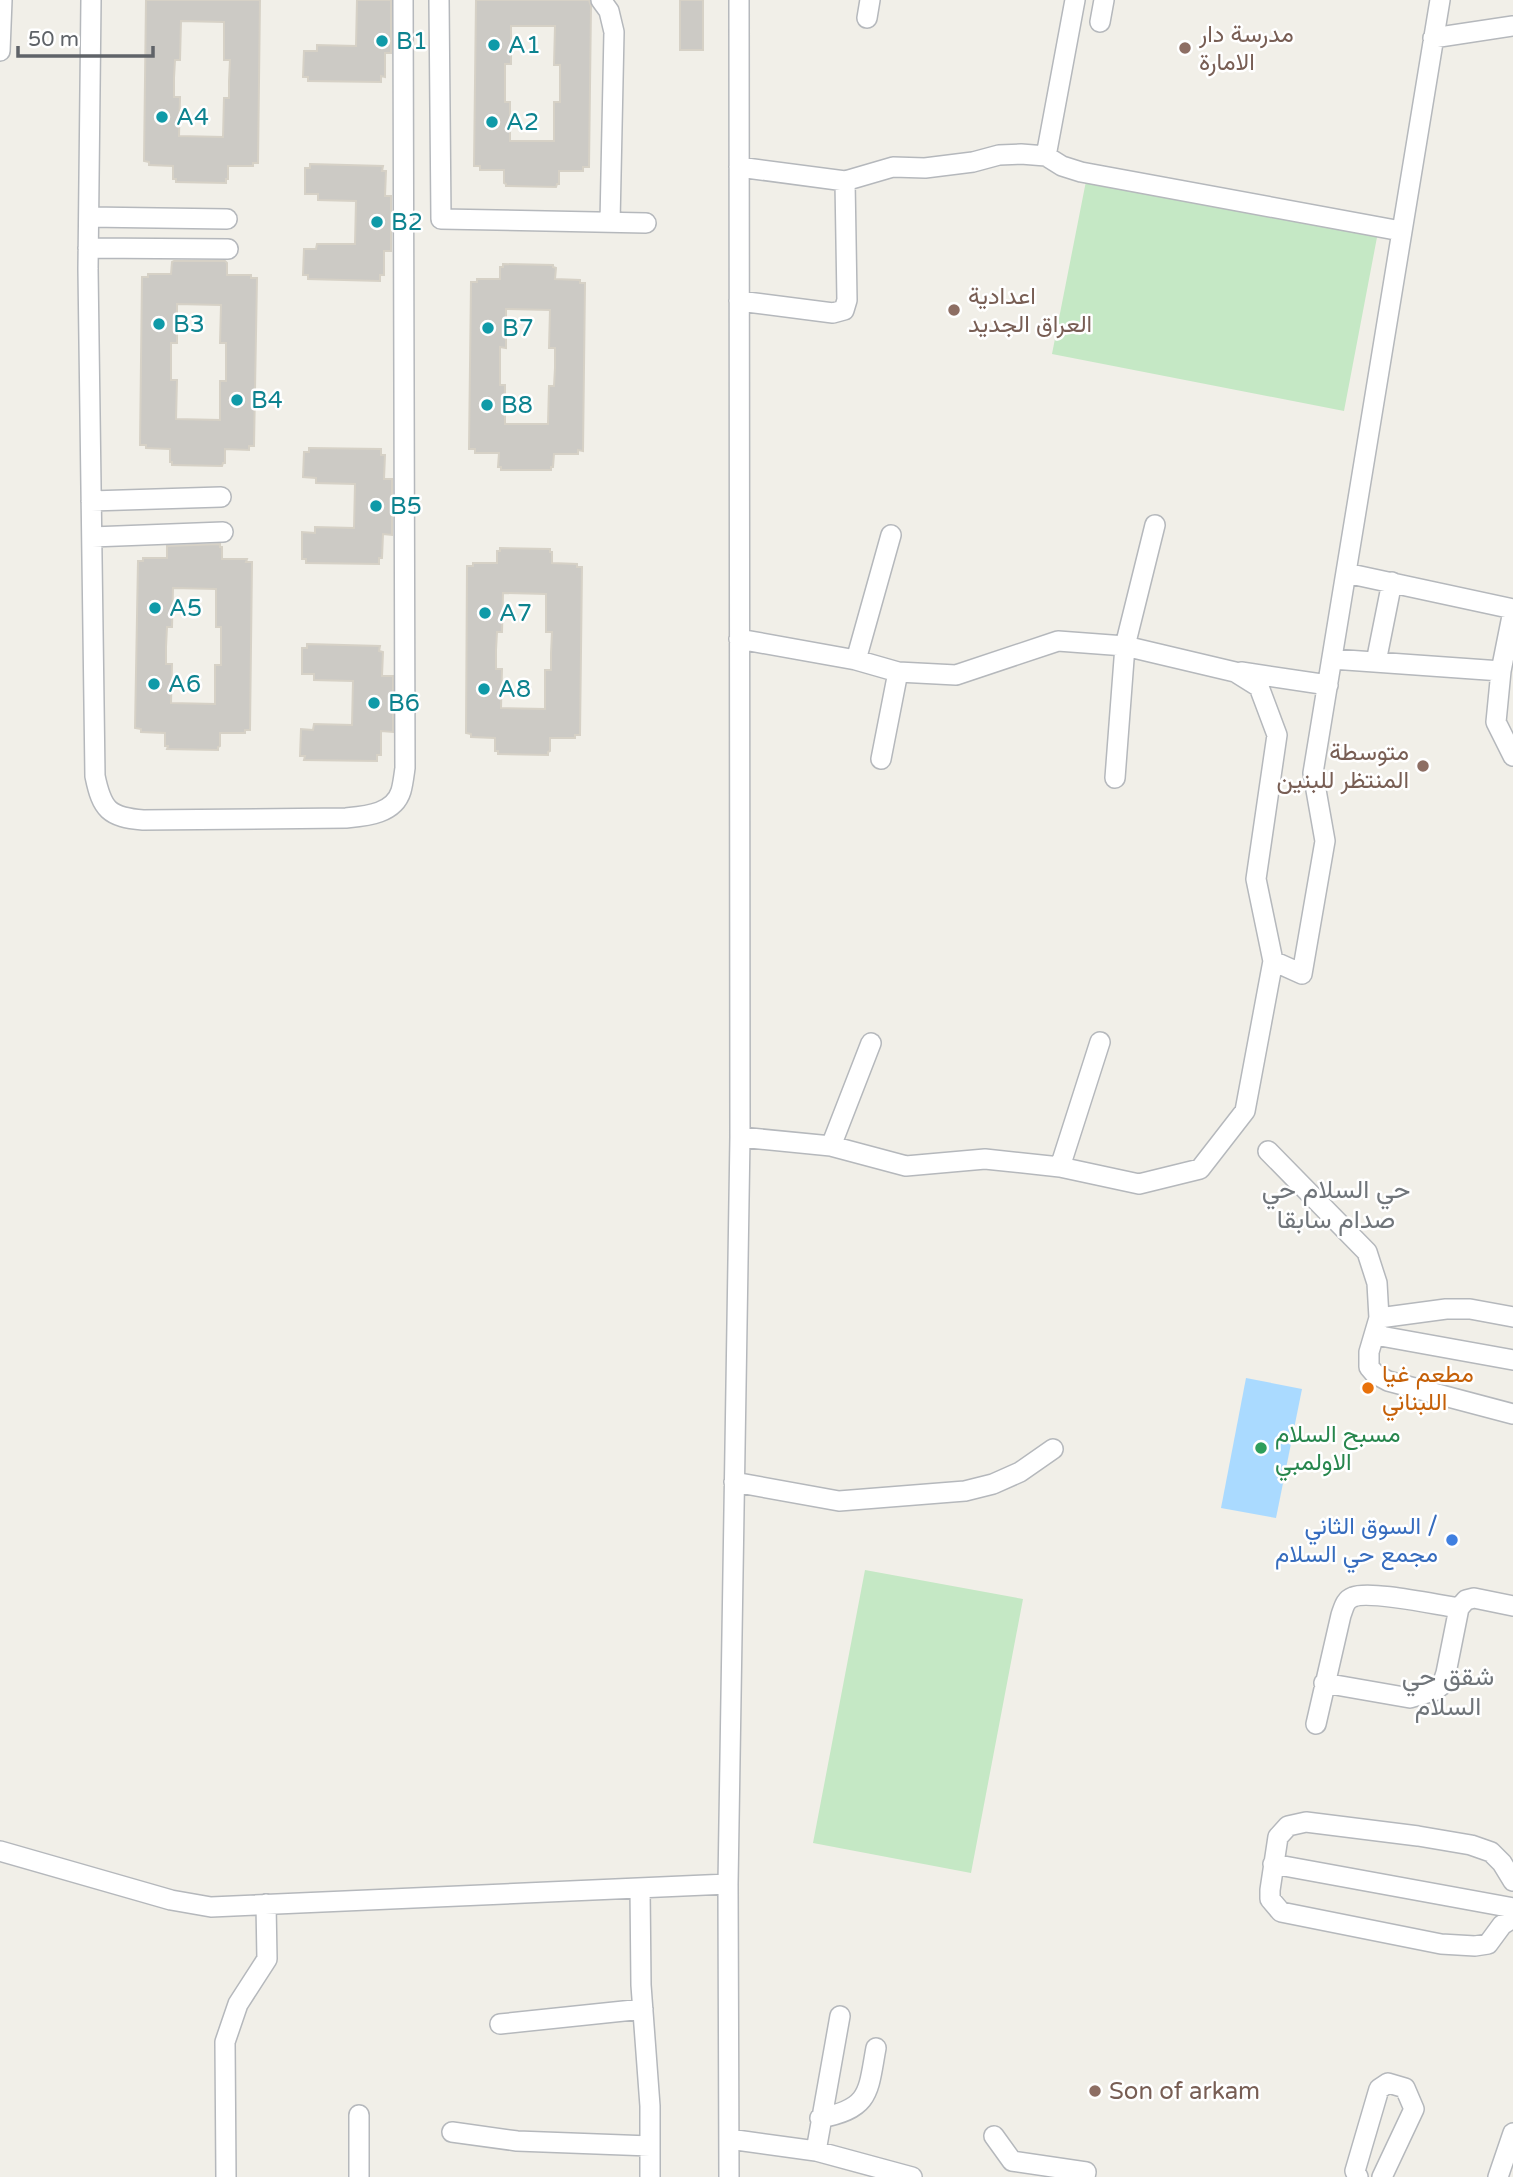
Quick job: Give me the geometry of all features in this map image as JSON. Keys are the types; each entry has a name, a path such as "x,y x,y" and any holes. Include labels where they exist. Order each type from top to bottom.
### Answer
{"street":[{"path":"0,51 2,0"},
{"path":"91,0 88,248 95,776 99,796 108,811 123,818 143,820 372,816 390,806 401,794 405,768 403,0"},
{"path":"439,0 441,219 646,223"},
{"path":"601,0 609,11 614,32 610,222"},
{"path":"729,2177 728,1884 740,1137 739,0"},
{"path":"1046,156 1074,0"},
{"path":"1100,22 1104,0"},
{"path":"1273,961 1302,974 1325,841 1313,773 1440,0"},
{"path":"1433,38 1513,26"},
{"path":"739,167 845,181 893,166 925,168 972,162 999,155 1046,156 1062,166 1082,172 1401,231"},
{"path":"739,301 833,313 844,310 847,300 845,181"},
{"path":"89,217 227,219"},
{"path":"88,248 228,249"},
{"path":"91,501 221,497"},
{"path":"1115,778 1125,646 1155,525"},
{"path":"92,537 222,532"},
{"path":"856,660 891,535"},
{"path":"1346,573 1513,610 1501,671 1496,722 1513,756"},
{"path":"1376,662 1392,582"},
{"path":"739,639 856,660 898,672 956,675 1058,641 1125,646 1235,672 1259,687 1277,735 1256,878 1273,961 1245,1111 1200,1169 1139,1184 1060,1167 985,1159 906,1166 831,1146 740,1137"},
{"path":"1332,659 1501,671"},
{"path":"1226,670 1328,685"},
{"path":"881,759 898,672"},
{"path":"1060,1167 1100,1042"},
{"path":"831,1146 871,1043"},
{"path":"1268,1151 1367,1252 1377,1283 1377,1326 1369,1352 1369,1367 1375,1374 1388,1381 1513,1414"},
{"path":"1377,1326 1446,1309 1470,1309 1513,1317"},
{"path":"1377,1326 1513,1360"},
{"path":"734,1482 839,1501 965,1491 993,1484 1020,1472 1054,1449"},
{"path":"1316,1724 1346,1601 1355,1596 1372,1595 1459,1608"},
{"path":"1324,1683 1410,1698 1434,1691 1442,1685 1446,1674 1459,1608 1466,1600 1474,1598 1513,1606"},
{"path":"1513,1881 1502,1863 1491,1852 1471,1845 1306,1822 1297,1823 1283,1831 1278,1838 1269,1889 1270,1899 1281,1912 1441,1944 1488,1944 1502,1925 1513,1918"},
{"path":"0,1850 171,1900 211,1906 728,1884"},
{"path":"1273,1864 1513,1908"},
{"path":"640,1888 643,2010 650,2106 650,2177"},
{"path":"226,2177 225,2042 238,2004 267,1959 266,1904"},
{"path":"500,2024 643,2010"},
{"path":"816,2151 840,2016"},
{"path":"820,2118 839,2115 851,2109 867,2094 876,2048"},
{"path":"1358,2177 1355,2171 1379,2089 1388,2083 1405,2088 1414,2109 1382,2177"},
{"path":"359,2115 359,2177"},
{"path":"452,2132 517,2141 650,2146"},
{"path":"1499,2177 1513,2133"},
{"path":"994,2136 1009,2169 1086,2172 1085,2177"},
{"path":"729,2138 816,2151 912,2177"}],"green space":[{"path":"1087,176 1378,232 1344,411 1052,354"},
{"path":"865,1570 1023,1599 971,1873 813,1843"}],"water":[{"name":"مسبح السلام الاولمبي","path":"1246,1378 1302,1389 1276,1518 1221,1508"}],"building":[{"path":"146,0 260,0 258,163 253,163 253,166 228,166 226,183 176,182 176,179 173,179 173,166 149,165 149,162 144,161","holes":["181,21 224,22 224,60 230,60 229,98 224,98 223,137 179,136 180,97 174,97 174,78 175,60 180,60"]},
{"name":"B1","path":"357,0 391,0 391,53 385,53 385,77 381,76 381,82 308,81 308,77 303,77 304,51 317,51 317,45 356,46"},
{"path":"476,0 589,0 589,167 583,167 583,171 559,171 559,184 556,187 506,186 504,170 480,170 480,166 474,166","holes":["511,26 555,26 554,65 560,65 560,102 554,102 554,141 510,141 510,102 505,102 505,64 511,64"]},
{"path":"680,0 703,0 703,50 680,50"},
{"name":"B2","path":"310,164 383,166 382,171 386,171 385,196 391,196 391,251 384,251 384,275 380,275 380,281 308,279 308,275 303,275 304,249 316,249 317,244 355,244 356,201 318,200 318,194 305,194 305,168 310,168"},
{"path":"225,261 227,275 251,275 251,278 257,278 254,446 249,446 249,450 225,449 225,463 222,466 172,465 170,449 146,448 146,445 140,445 142,277 148,277 148,274 171,274 172,262","holes":["177,304 221,305 220,343 226,343 226,381 220,381 220,420 176,419 177,380 171,380 171,343 177,343"]},
{"path":"503,264 553,265 556,268 555,279 580,280 580,283 585,283 583,451 578,450 578,454 554,454 551,470 501,470 501,467 498,467 499,453 475,453 475,449 469,449 471,282 477,282 477,279 500,279 500,267 503,267","holes":["506,309 550,310 549,348 555,348 555,368 554,386 549,386 548,424 505,424 505,385 500,385 500,347 506,348"]},
{"name":"B5","path":"309,448 381,449 381,455 385,455 384,479 392,479 392,535 383,534 382,558 379,558 379,564 306,563 306,559 302,559 302,532 315,533 315,527 354,528 355,484 316,483 316,478 303,477 304,452 309,452"},
{"path":"220,544 222,559 247,559 246,562 252,562 250,730 245,730 245,733 220,733 218,750 167,749 165,733 141,732 141,729 135,728 138,561 143,561 143,558 167,558 167,546","holes":["173,588 216,589 216,627 221,627 221,665 215,665 215,704 171,703 172,664 166,664 166,647 167,627 172,627"]},
{"path":"500,548 550,549 552,563 577,564 577,567 582,567 580,735 575,735 575,738 550,738 548,755 498,754 498,751 495,751 495,738 471,737 471,734 466,733 467,566 473,566 473,563 497,563 497,551 500,551","holes":["503,593 546,594 546,632 552,632 551,670 545,670 545,709 501,708 502,669 496,669 496,650 497,632 502,632"]},
{"name":"B6","path":"307,644 380,646 379,651 383,652 382,676 393,676 393,732 381,731 381,755 377,755 377,761 304,760 305,756 300,756 301,729 313,730 314,724 352,725 353,681 314,680 314,674 302,674 302,648 307,648"}],"place":[{"name":"B1","path":"382,41"},
{"name":"A1","path":"494,45"},
{"name":"مدرسة دار الامارة","path":"1185,48"},
{"name":"A4","path":"162,117"},
{"name":"A2","path":"492,122"},
{"name":"B2","path":"377,222"},
{"name":"اعدادية العراق الجديد","path":"954,310"},
{"name":"B3","path":"159,324"},
{"name":"B7","path":"488,328"},
{"name":"B4","path":"237,400"},
{"name":"B8","path":"487,405"},
{"name":"B5","path":"376,506"},
{"name":"A5","path":"155,608"},
{"name":"A7","path":"485,613"},
{"name":"A6","path":"154,684"},
{"name":"A8","path":"484,689"},
{"name":"B6","path":"374,703"},
{"name":"متوسطة المنتظر للبنين","path":"1423,766"},
{"name":"مطعم غيا اللبناني","path":"1368,1388"},
{"name":"مسبح السلام الاولمبي","path":"1261,1448"},
{"name":"السوق الثاني / مجمع حي السلام","path":"1452,1540"},
{"name":"Son of arkam","path":"1095,2091"}],"district":[{"name":"حي السلام حي صدام سابقا","path":"1336,1204"},
{"name":"شقق حي السلام","path":"1448,1691"}]}
